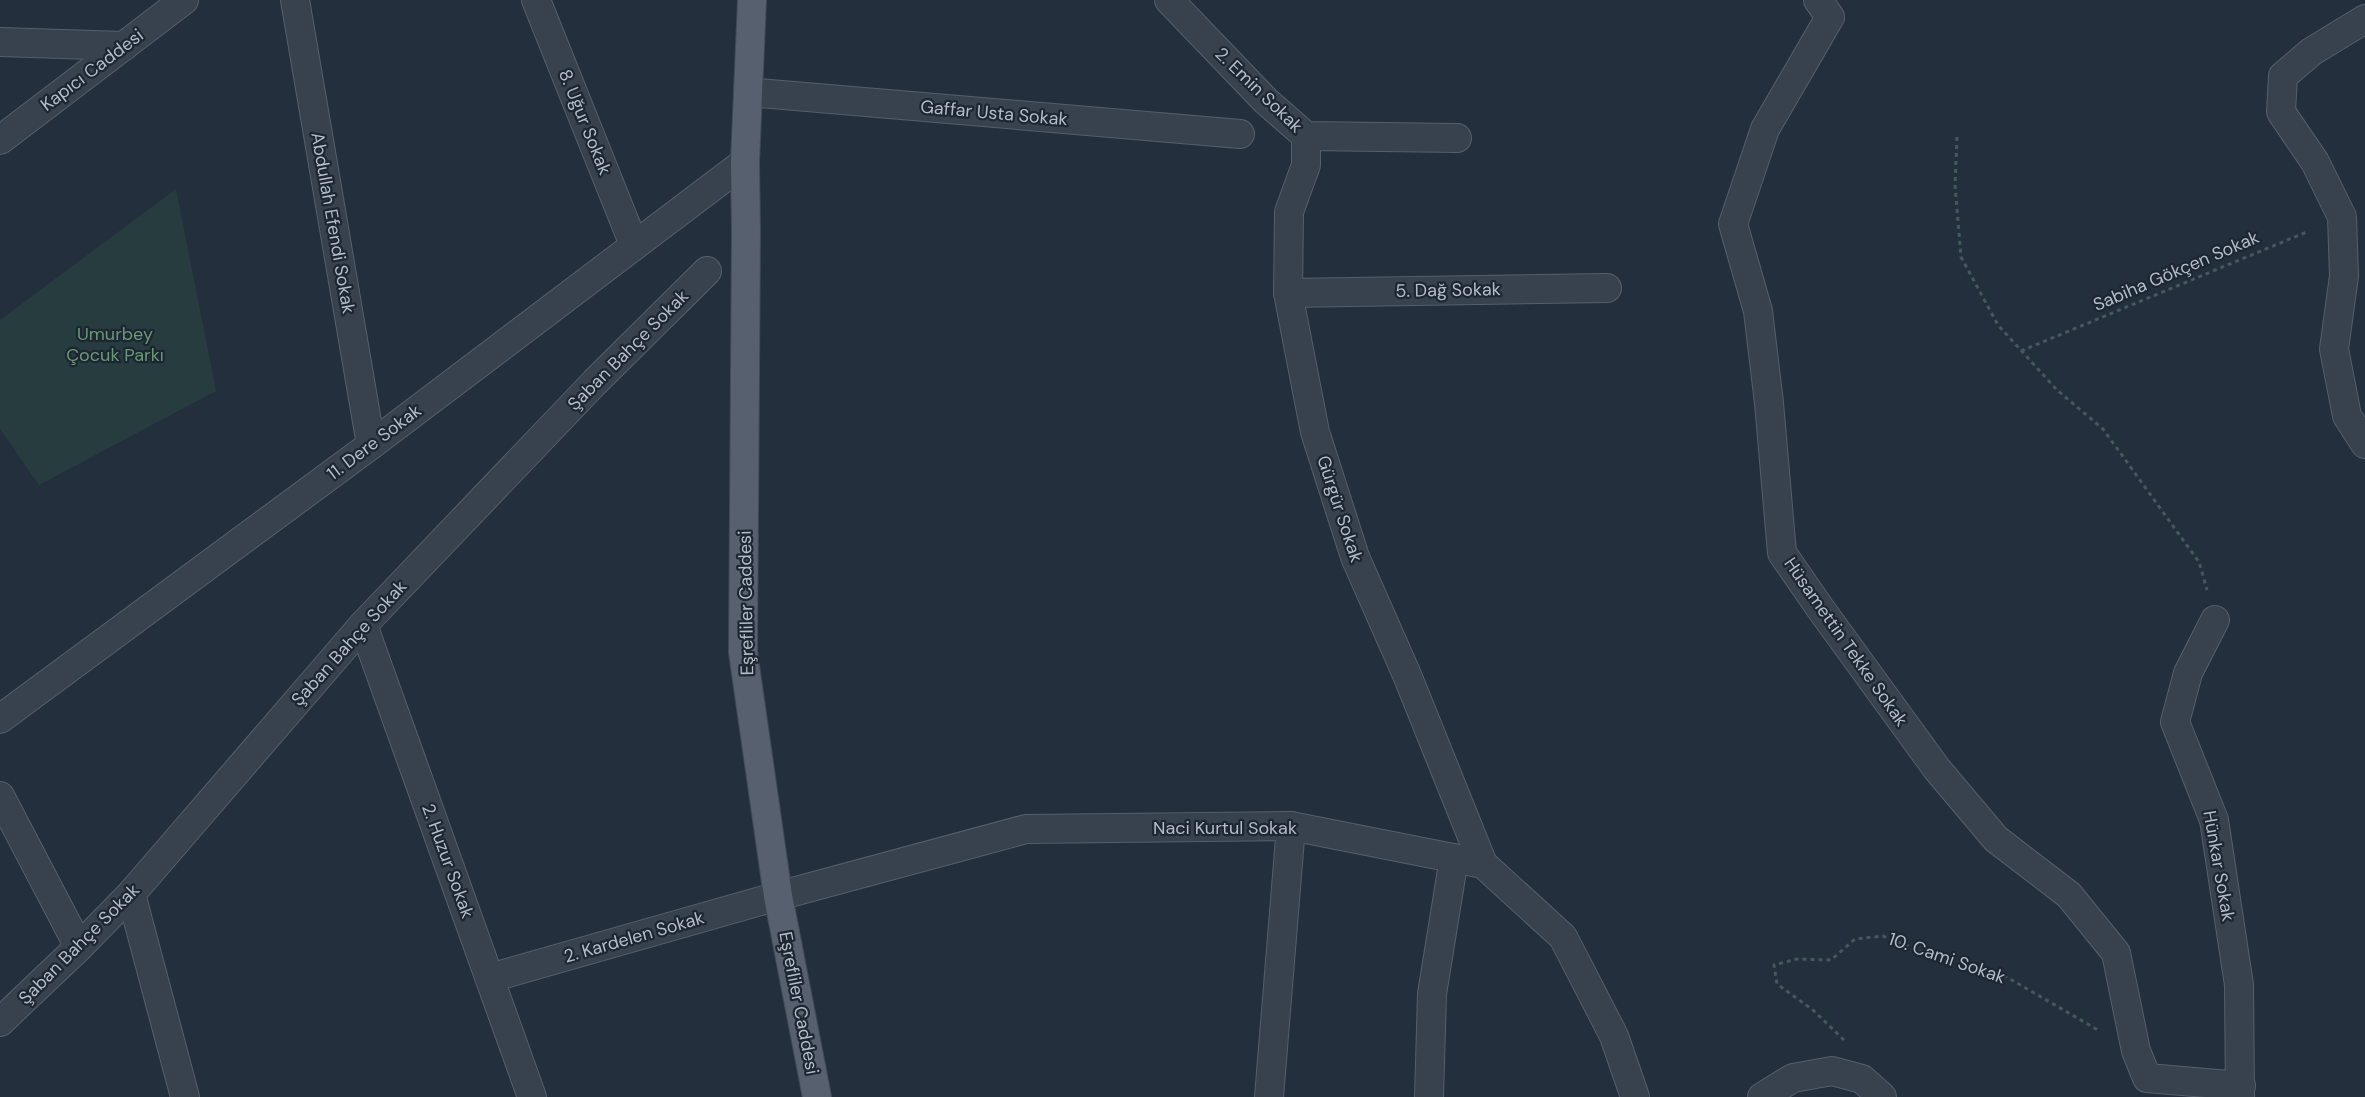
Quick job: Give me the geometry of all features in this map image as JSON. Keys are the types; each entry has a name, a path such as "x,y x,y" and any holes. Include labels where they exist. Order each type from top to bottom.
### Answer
{"main road":[{"name":"Eşrefliler Caddesi","path":"752,0 745,162 743,652 778,896 817,1097"}],"street":[{"name":"Kapıcı Caddesi","path":"0,140 184,0"},
{"name":"Abdullah Efendi Sokak","path":"296,0 371,445"},
{"name":"8. Uğur Sokak","path":"536,0 634,245"},
{"name":"2. Emin Sokak","path":"1169,0 1266,101 1306,136 1457,138"},
{"name":"Hüsamettin Tekke Sokak","path":"1818,0 1830,17 1765,128 1733,224 1758,311 1770,412 1782,553 1937,769 1996,839 2069,895 2116,953 2136,1051 2147,1078 2241,1092"},
{"path":"2365,20 2310,52 2283,76 2281,112 2315,162 2342,217 2344,276 2334,349 2347,416 2365,444"},
{"path":"0,42 124,46"},
{"name":"Gaffar Usta Sokak","path":"748,92 1240,134"},
{"name":"Gürgür Sokak","path":"1306,136 1306,165 1289,212 1288,293 1315,432 1355,557 1407,675 1483,864"},
{"name":"11. Dere Sokak","path":"0,719 371,445 745,162"},
{"name":"Şaban Bahçe Sokak","path":"0,1022 80,947 131,894 363,625 595,382 707,271"},
{"name":"5. Dağ Sokak","path":"1288,293 1608,288"},
{"name":"Hünkar Sokak","path":"2215,620 2188,674 2175,722 2214,820 2239,985 2241,1092"},
{"name":"2. Huzur Sokak","path":"363,625 532,1097"},
{"path":"0,796 80,947"},
{"path":"1269,1097 1292,826"},
{"name":"Naci Kurtul Sokak","path":"778,896 1026,829 1292,826 1483,864"},
{"path":"1429,1097 1432,994 1454,858"},
{"path":"1483,864 1563,937 1614,1036 1635,1097"},
{"path":"131,894 185,1097"},
{"name":"2. Kardelen Sokak","path":"490,978 778,896"},
{"path":"1762,1097 1793,1078 1832,1071 1862,1079 1882,1097"}],"path":[{"path":"1957,137 1955,185 1961,257 1998,324 2057,390 2103,429 2199,562 2215,620"},
{"name":"Sabiha Gökçen Sokak","path":"2022,350 2342,217"},
{"name":"10. Cami Sokak","path":"1862,1079 1859,1054 1813,1010 1777,984 1774,965 1796,959 1831,960 1855,939 1884,936 1934,957 1998,972 2062,1011"}],"green space":[{"name":"Umurbey Çocuk Parkı","path":"176,189 216,391 39,485 0,429 0,320"}]}
